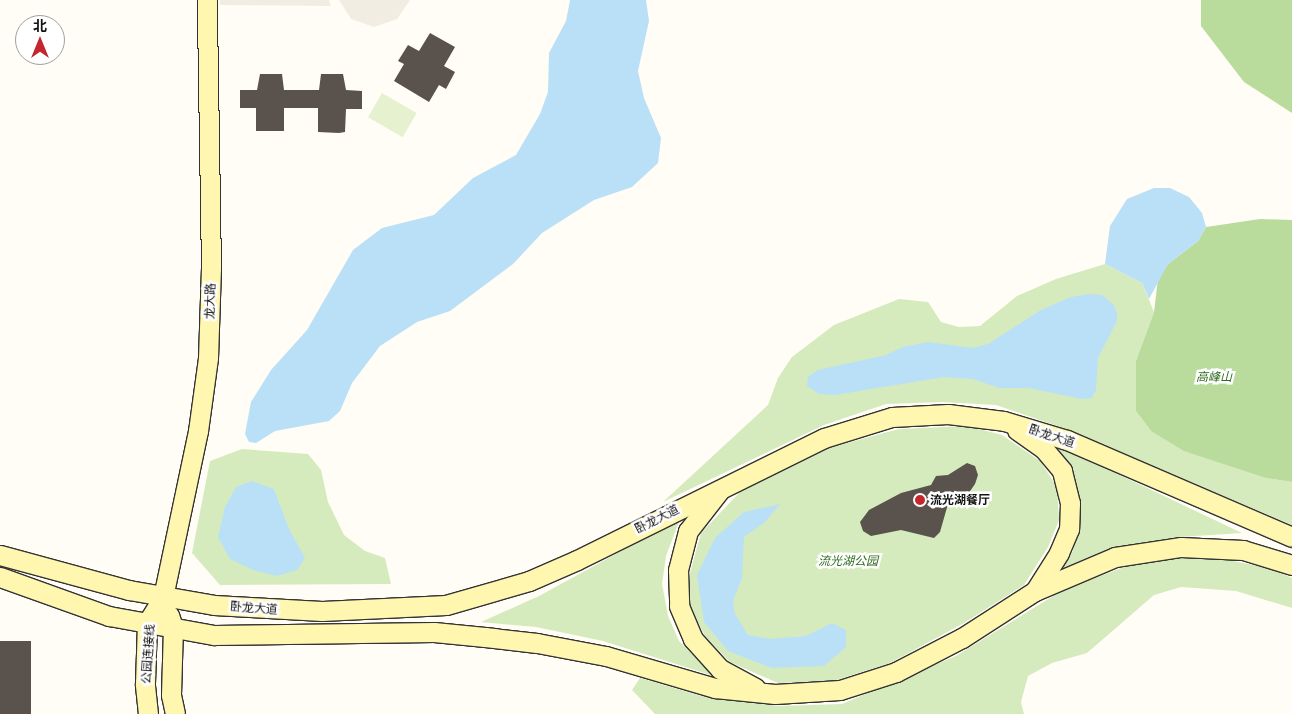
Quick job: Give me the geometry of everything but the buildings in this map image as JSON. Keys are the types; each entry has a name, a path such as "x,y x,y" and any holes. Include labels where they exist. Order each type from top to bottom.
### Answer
{"main road":[{"name":"龙大路","path":"163,597 198,430 208,358 211,269 207,0"},
{"name":"卧龙大道","path":"0,555 163,597 274,610 399,610 446,605 529,581 723,485 824,438 892,417 948,414 1004,421 1067,440 1292,537"},
{"path":"1004,421 1043,448 1062,471 1070,503 1069,529 1059,554 1035,591"},
{"path":"723,485 688,531 678,570 679,606 692,639 720,669 744,684 776,694"},
{"name":"卧龙大道","path":"0,577 109,616 214,635 434,632 537,643 606,656 714,688 776,694 840,690 896,672 962,638 1035,591 1115,557 1181,547 1243,550 1292,565"},
{"name":"公园连接线","path":"148,714 145,683 147,624 163,597"},
{"name":"公园连接线","path":"163,597 173,627 171,695 176,714"}],"green space":[{"path":"1201,0 1292,0 1292,113 1244,82 1201,26"},
{"path":"382,93 417,113 403,137 368,117"},
{"name":"高峰山","path":"1260,219 1292,220 1292,482 1266,478 1184,451 1151,431 1136,411 1136,361 1154,312 1158,279 1168,264 1198,241 1206,227"},
{"path":"1105,264 1142,283 1154,312 1136,361 1136,411 1151,431 1266,478 1292,482 1292,525 1066,429 996,405 942,402 886,404 824,425 663,502 768,405 778,378 792,357 834,325 899,299 928,302 941,322 959,327 980,326 1017,296 1056,279"},
{"name":"流光湖公园","path":"967,426 1002,435 1040,461 1057,487 1059,520 1048,547 1024,585 964,623 890,663 833,681 778,683 730,662 705,636 690,607 690,573 701,533 740,492 825,449 899,429"},
{"path":"1050,443 1242,533 1179,537 1113,547 1059,572 1073,551 1081,507 1071,465"},
{"path":"242,449 308,454 321,470 328,502 344,535 365,551 385,558 391,584 220,585 192,553 210,461"},
{"path":"680,519 666,556 662,584 668,616 679,641 714,676 603,641 536,627 481,622 539,596"},
{"path":"1184,557 1228,560 1268,568 1292,578 1292,608 1236,591 1181,587 1154,595 1087,653 1052,663 1028,676 1021,702 1024,714 655,714 632,690 640,678 701,696 779,706 842,704 956,656 1063,590 1127,566"}],"shaded area":[{"path":"220,0 329,0 331,6 220,5"},
{"path":"339,0 410,0 397,19 374,27 351,19"}],"water":[{"path":"570,0 646,0 649,21 638,71 644,98 661,138 658,163 632,187 594,200 542,233 513,264 450,311 417,322 380,346 352,383 340,411 329,421 275,431 256,443 249,442 245,434 251,402 271,370 307,330 353,250 382,228 434,215 473,178 516,155 540,114 548,92 549,53 566,21"},
{"path":"1154,188 1170,188 1189,197 1202,213 1206,227 1198,241 1168,264 1149,299 1142,283 1105,264 1110,226 1127,199"},
{"path":"1089,294 1102,295 1114,305 1117,313 1117,321 1098,358 1096,390 1092,398 1082,399 1028,388 999,388 973,379 944,377 835,395 819,394 807,386 808,377 818,370 886,355 903,347 928,342 973,348 988,344 1041,310 1071,297"},
{"path":"252,481 274,489 289,529 305,558 297,570 277,576 253,570 230,559 218,537 225,507 236,487"},
{"path":"780,504 765,522 744,537 742,578 733,601 735,614 748,635 772,639 806,636 832,623 846,630 846,647 824,666 772,668 728,651 704,622 697,575 715,538 744,512"}],"place":[{"name":"流光湖餐厅","path":"920,500"}]}
